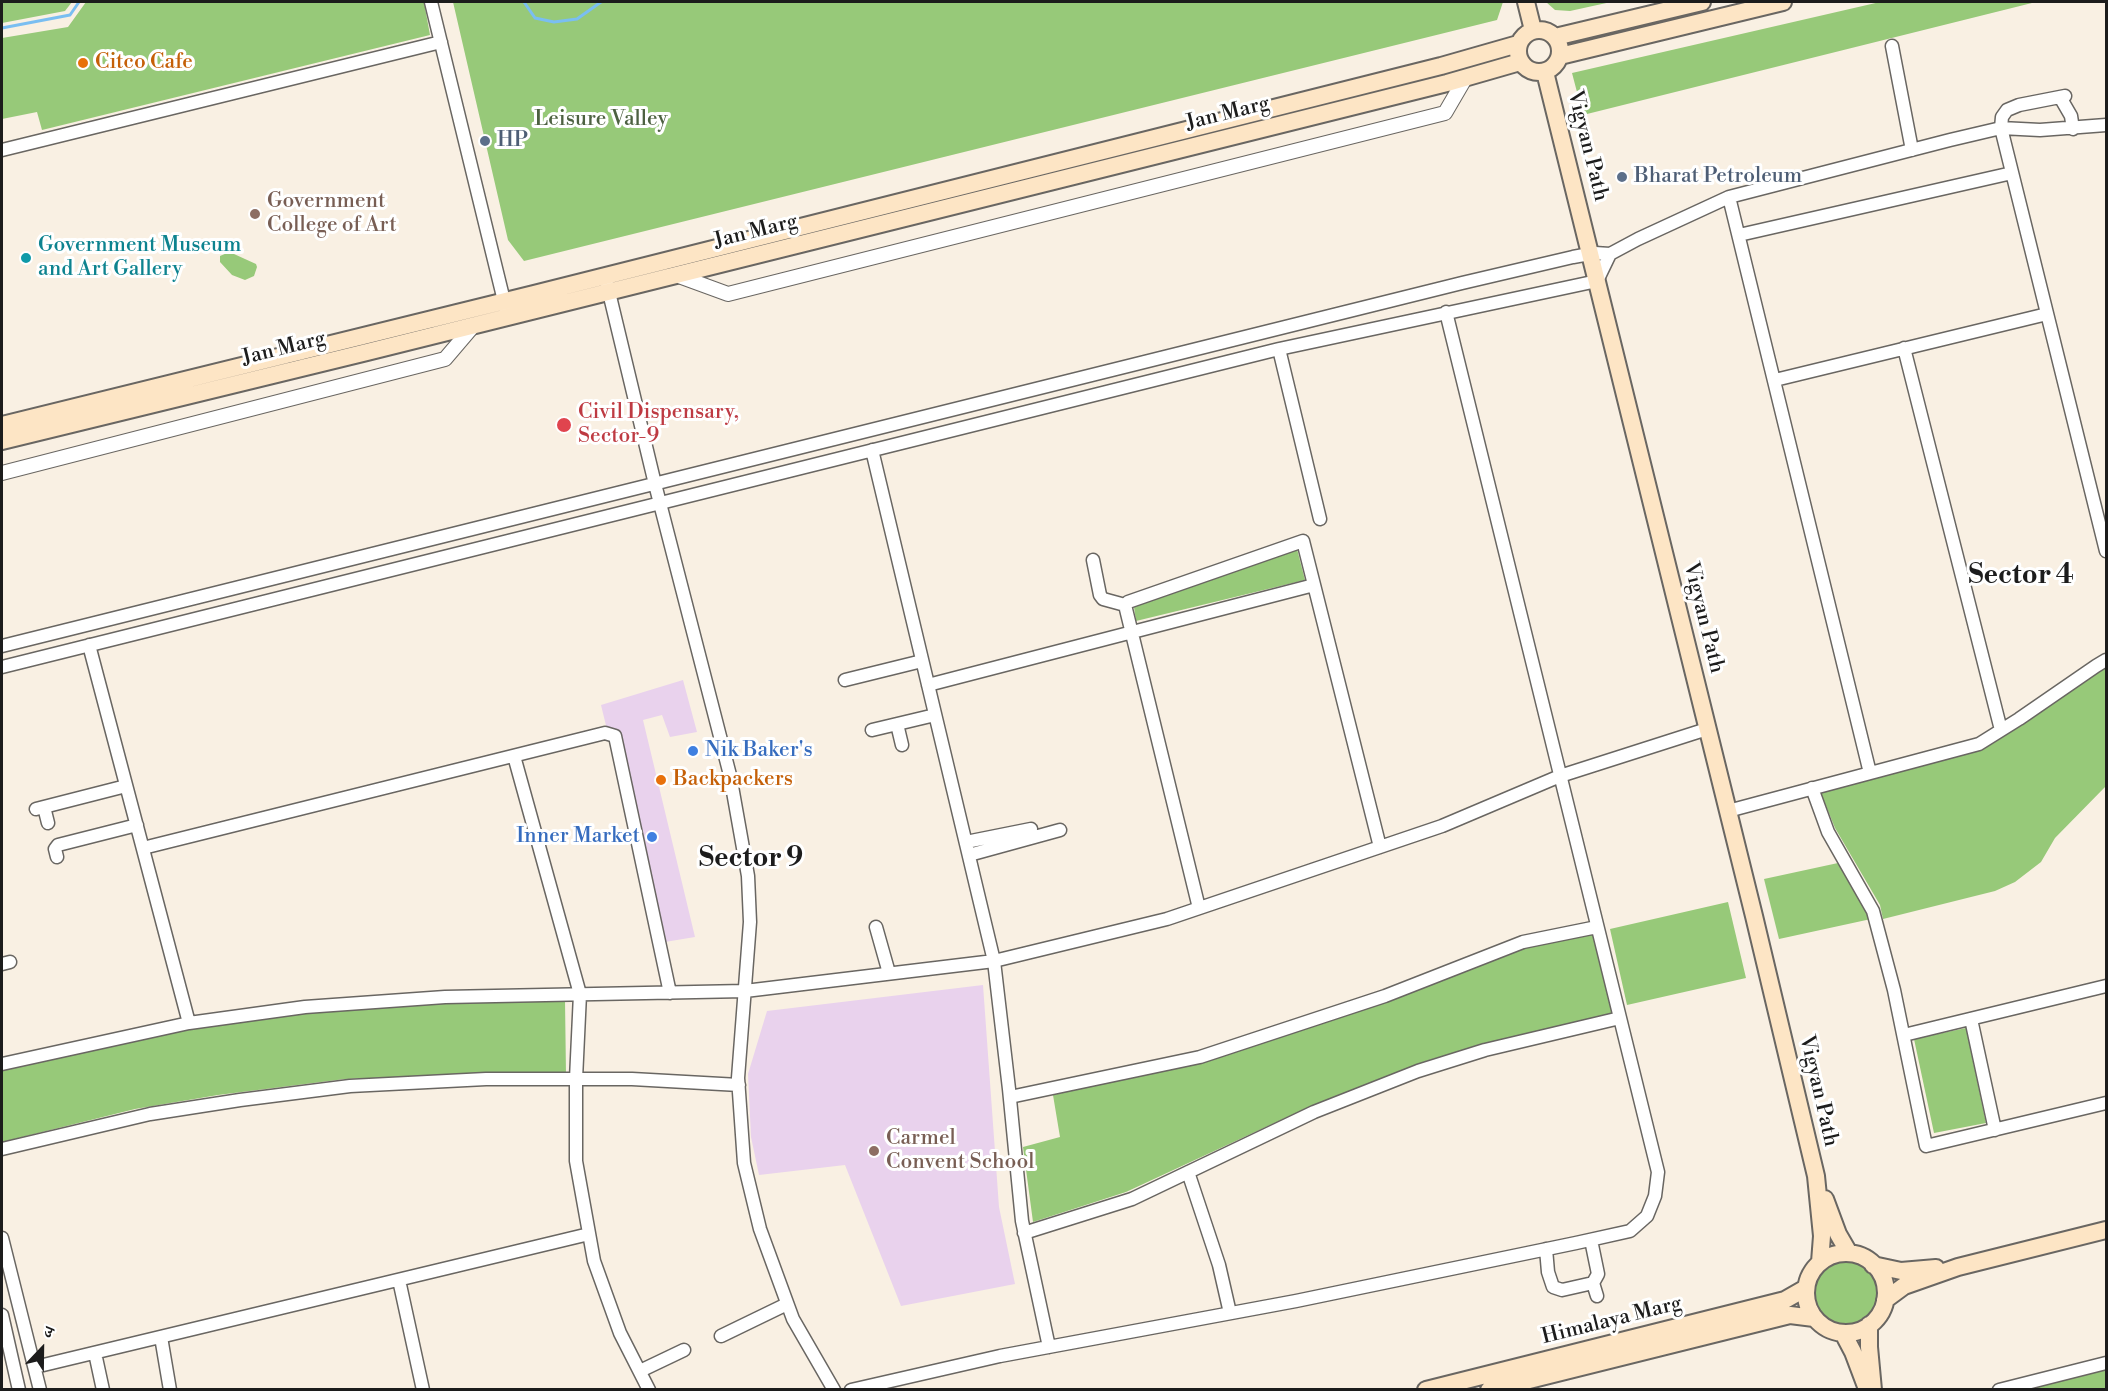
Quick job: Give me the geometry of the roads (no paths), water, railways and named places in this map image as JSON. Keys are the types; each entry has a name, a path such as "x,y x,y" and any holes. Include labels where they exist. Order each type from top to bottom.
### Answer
{"main road":[{"path":"1526,2 1533,30"},
{"path":"1555,37 1702,2"},
{"path":"1560,56 1783,2"},
{"path":"1533,30 1550,32 1560,45 1560,56 1555,65 1545,72 1528,70 1518,57 1518,44 1527,33 1533,30"},
{"name":"Jan Marg","path":"2,425 607,284 1518,44"},
{"name":"Jan Marg","path":"607,284 676,275 1466,78 1520,62"},
{"name":"Vigyan Path","path":"1545,72 1816,1176 1838,1234 1850,1253"},
{"name":"Jan Marg","path":"2,441 474,325 506,309"},
{"name":"Vigyan Path","path":"1816,1176 1822,1236 1820,1262"},
{"path":"1885,1300 1904,1286 1958,1267 2106,1230"},
{"path":"1850,1253 1865,1258 1879,1270 1884,1282 1885,1300 1881,1313 1869,1326 1857,1332 1843,1333 1826,1328 1814,1318 1807,1304 1806,1288 1810,1274 1820,1262 1835,1254 1850,1253"},
{"path":"1873,1265 1900,1270 1958,1267"},
{"name":"Himalaya Marg","path":"1426,1389 1774,1303 1785,1300 1806,1288"},
{"name":"Himalaya Marg","path":"1489,1389 1790,1315 1814,1318"},
{"path":"1869,1326 1874,1389"},
{"path":"1843,1333 1854,1352 1867,1389"}],"street":[{"path":"431,2 506,309"},
{"path":"2,150 441,42"},
{"path":"1892,46 1912,150"},
{"path":"676,275 728,294 1445,113 1466,78"},
{"path":"2073,129 2071,116 2062,96 2019,105 2007,110 2002,117 2001,128 2106,551"},
{"path":"2,646 1462,283 1591,254 1610,254 1730,197 1912,150 2001,128 2073,129 2106,125"},
{"path":"1739,235 2012,173"},
{"path":"1730,197 1870,773"},
{"path":"2,667 1279,349 1597,281 1610,254"},
{"path":"607,284 655,484 730,775 748,876 750,922 739,1085 744,1163 760,1229 787,1304 793,1319 834,1389"},
{"path":"851,1389 1000,1356 1230,1314 1546,1250 1630,1231 1647,1216 1655,1196 1658,1173 1446,312"},
{"path":"1775,380 2047,314"},
{"path":"2,472 445,359 474,325"},
{"path":"1904,348 2001,730"},
{"path":"1279,349 1320,519"},
{"path":"872,450 994,961 1024,1233 1049,1347"},
{"path":"1125,605 1128,602 1303,541 1380,847"},
{"path":"1093,560 1100,595 1103,599 1125,605"},
{"path":"928,685 1314,585"},
{"path":"1125,605 1130,634 1199,908"},
{"path":"89,645 189,1023"},
{"path":"1728,811 1979,744 2106,660"},
{"path":"845,680 922,661"},
{"path":"934,710 897,724 872,726 934,710"},
{"path":"897,724 902,745"},
{"path":"2,1064 189,1023 305,1006 445,997 744,991 994,961 1167,919 1442,826 1560,776 1707,729"},
{"path":"143,848 605,733 615,736 670,993"},
{"path":"514,756 580,994 576,1079 576,1161 594,1261 620,1333 649,1389"},
{"path":"48,823 40,808 126,786"},
{"path":"1812,788 1828,832 1873,911 1894,990 1926,1146 2106,1103"},
{"path":"57,857 55,849 57,845 137,825"},
{"path":"967,849 1031,829"},
{"path":"967,849 1060,830"},
{"path":"876,927 890,974"},
{"path":"1010,1097 1200,1057 1385,996 1523,942 1598,927"},
{"path":"1904,1035 2106,986"},
{"path":"1024,1233 1132,1199 1314,1112 1418,1071 1485,1050 1620,1018"},
{"path":"1971,1019 1995,1130"},
{"path":"2,1149 150,1114 328,1089 486,1079 632,1079 739,1085"},
{"path":"1188,1172 1219,1265 1230,1314"},
{"path":"35,1367 589,1234"},
{"path":"2,1238 40,1389"},
{"path":"1591,1240 1598,1274 1593,1283 1597,1296"},
{"path":"1546,1250 1548,1272 1553,1287 1562,1290 1593,1283"},
{"path":"399,1280 423,1389"},
{"path":"721,1336 787,1304"},
{"path":"2,1315 20,1389"},
{"path":"161,1337 170,1389"},
{"path":"640,1371 684,1350"},
{"path":"95,1353 103,1389"},
{"path":"2000,1389 2106,1363"}],"waterway":[{"path":"2,28 70,15 79,2"},
{"path":"524,2 535,18 554,22 577,19 601,2"}],"place":[{"name":"Citco Cafe","path":"83,63"},
{"name":"HP","path":"485,141"},
{"name":"Bharat Petroleum","path":"1622,177"},
{"name":"Government College of Art","path":"255,214"},
{"name":"Government Museum and Art Gallery","path":"26,258"},
{"name":"Civil Dispensary, Sector-9","path":"564,425"},
{"name":"Nik Baker's","path":"693,751"},
{"name":"Backpackers","path":"661,780"},
{"name":"Inner Market","path":"652,837"},
{"name":"Carmel Convent School","path":"874,1151"}],"district":[{"name":"Sector 4","path":"2021,577"},
{"name":"Sector 9","path":"751,860"}],"park label":[{"name":"Leisure Valley","path":"601,120"}]}
